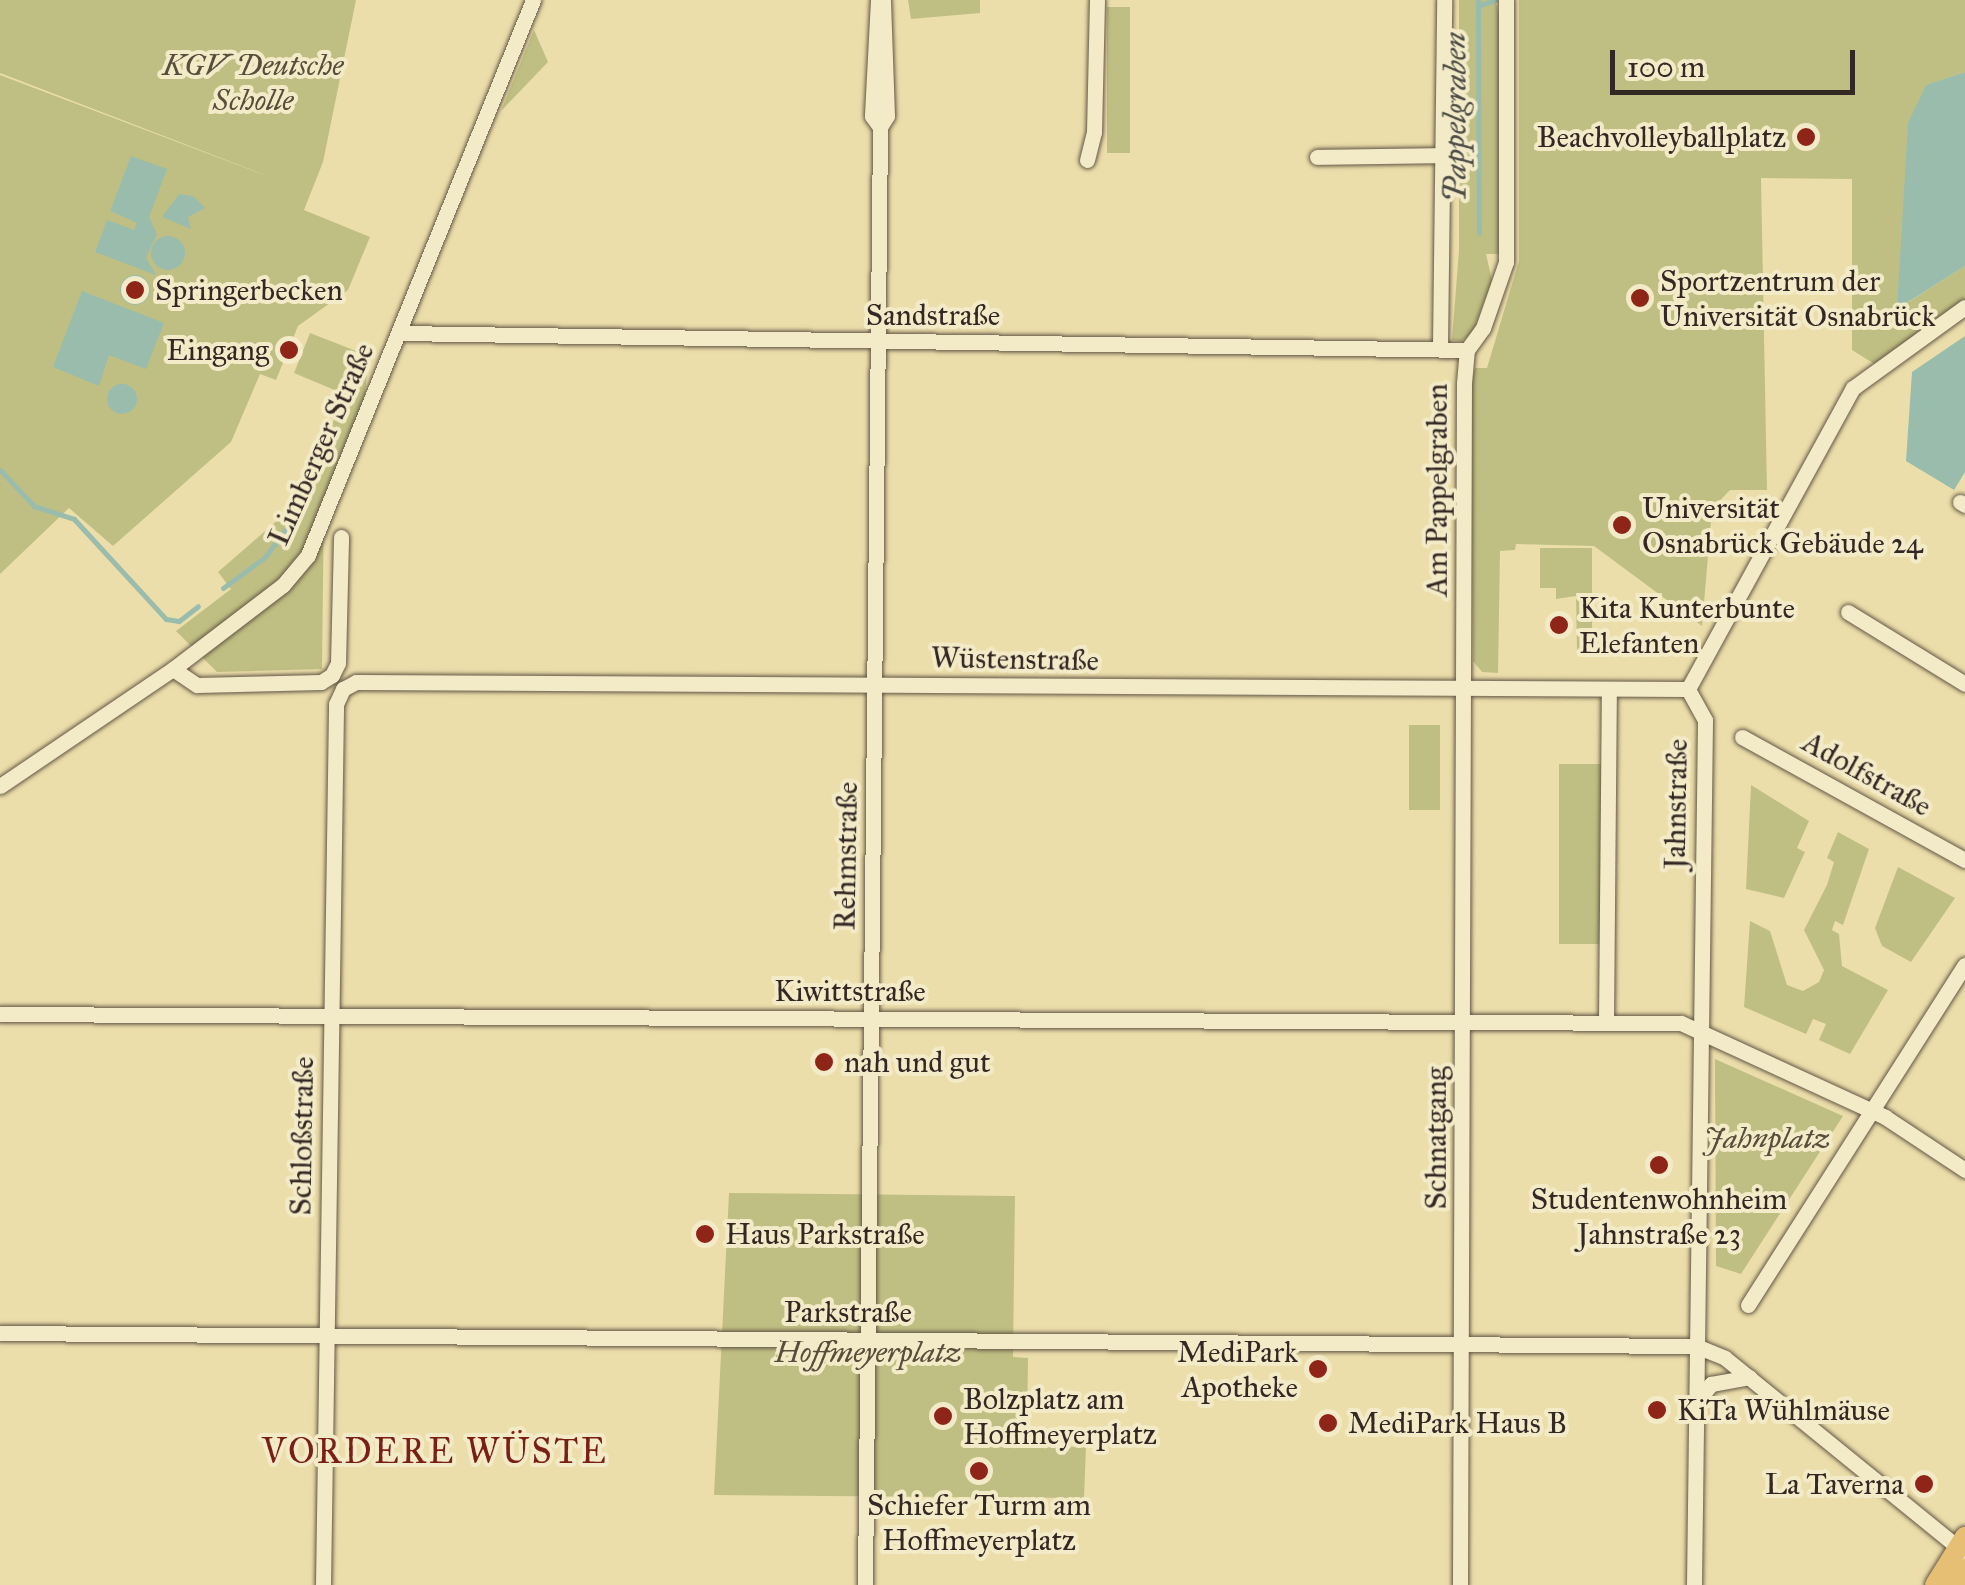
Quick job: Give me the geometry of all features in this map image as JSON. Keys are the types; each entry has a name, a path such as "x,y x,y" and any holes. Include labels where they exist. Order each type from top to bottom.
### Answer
{"main road":[{"path":"1935,1585 1963,1545"},
{"path":"1955,1585 1965,1569"}],"street":[{"name":"Limberger Straße","path":"0,786 173,669 283,586 308,555 533,0"},
{"name":"Rehmstraße","path":"865,1585 880,342 880,127 872,116 880,0"},
{"path":"1087,160 1094,132 1097,0"},
{"name":"Am Pappelgraben","path":"1440,346 1444,0"},
{"name":"Am Pappelgraben","path":"1464,690 1467,350 1483,328 1506,262 1506,0"},
{"path":"1317,157 1444,155"},
{"path":"1688,688 1853,388 1965,307"},
{"name":"Sandstraße","path":"400,333 1440,346 1467,350"},
{"path":"173,669 197,685 321,682 332,675 338,663 341,537"},
{"path":"1848,612 1965,684"},
{"name":"Wüstenstraße","path":"343,689 356,682 1464,690 1688,688"},
{"name":"Jahnstraße","path":"1688,688 1705,720 1693,1407 1694,1585"},
{"name":"Schloßstraße","path":"322,1585 336,704 343,689"},
{"name":"Schnatgang","path":"1460,1585 1465,1341 1464,690"},
{"path":"1606,1022 1609,690"},
{"name":"Adolfstraße","path":"1742,737 1965,860"},
{"path":"1748,1305 1965,965"},
{"name":"Kiwittstraße","path":"0,1014 1681,1022 1698,1031"},
{"path":"1698,1031 1870,1111 1965,1170"},
{"name":"Parkstraße","path":"0,1333 1465,1341 1696,1346"},
{"path":"1696,1346 1749,1377 1963,1545"},
{"path":"1693,1407 1711,1384 1749,1377"}],"green space":[{"name":"KGV Deutsche Scholle","path":"0,0 356,0 323,162 304,210 370,237 348,290 298,326 276,380 260,374 231,442 113,546 69,508 0,574 0,75 270,177 0,73"},
{"path":"908,0 980,0 980,13 911,19"},
{"path":"1459,0 1495,0 1500,17 1499,254 1486,254 1492,280 1472,334 1461,341 1452,340 1459,250"},
{"name":"Sportzentrum der Universität Osnabrück","path":"1519,0 1965,0 1965,72 1927,85 1899,308 1965,266 1965,307 1876,365 1852,350 1852,179 1761,178 1767,490 1730,490 1712,509 1702,626 1594,546 1516,544 1515,550 1500,551 1498,673 1482,672 1473,661 1471,383 1475,368 1487,368 1519,261"},
{"path":"1107,7 1130,7 1130,153 1107,153"},
{"path":"534,30 548,62 501,111"},
{"path":"310,333 369,356 364,402 324,502 322,669 217,672 176,631 231,589 218,572 303,498 344,394 294,373"},
{"path":"1540,548 1592,548 1592,651 1577,650 1576,596 1556,599 1556,588 1540,588"},
{"path":"1409,725 1440,725 1440,810 1409,810"},
{"path":"1559,764 1601,764 1601,944 1559,944"},
{"path":"1751,785 1809,821 1797,848 1805,852 1784,898 1746,889"},
{"path":"1838,832 1869,849 1843,925 1835,921 1832,930 1839,934 1842,966 1888,990 1850,1054 1819,1040 1826,1024 1813,1019 1806,1034 1744,1007 1750,921 1770,931 1787,985 1803,991 1819,982 1824,970 1804,930 1827,885 1834,862 1827,858"},
{"path":"1898,867 1955,898 1911,962 1882,946 1875,928"},
{"name":"Jahnplatz","path":"1715,1059 1843,1116 1741,1274 1716,1266"},
{"name":"Hoffmeyerplatz","path":"729,1193 1015,1196 1013,1357 1028,1358 1027,1446 1086,1447 1084,1498 714,1495"}],"shaded area":[{"path":"1965,72 1965,266 1897,309 1908,123 1926,85"},
{"path":"131,156 167,169 149,217 157,234 146,258 156,275 95,252 107,220 134,230 137,223 110,211"},
{"path":"179,194 193,196 205,208 188,217 191,229 162,217"},
{"path":"168,236 180,241 185,253 180,265 168,270 156,265 151,253 156,241"},
{"name":"Springerbecken","path":"135,275 149,284 150,290 141,304 135,305 121,296 120,290 129,276"},
{"path":"82,291 164,323 146,369 109,355 99,386 53,367"},
{"path":"1965,336 1965,472 1954,490 1906,461 1912,372"},
{"path":"122,384 133,388 137,399 133,410 122,414 111,410 107,399 111,388"}],"waterway":[{"name":"Pappelgraben","path":"1478,0 1479,233"},
{"path":"1480,5 1495,0"},
{"path":"0,470 34,506 74,519 166,619 179,621 198,606"},
{"path":"223,588 265,557 285,530"}],"place":[{"name":"Beachvolleyballplatz","path":"1806,137"},
{"name":"Springerbecken","path":"135,290"},
{"name":"Sportzentrum der Universität Osnabrück","path":"1640,298"},
{"name":"Eingang","path":"289,350"},
{"name":"Universität Osnabrück Gebäude 24","path":"1622,525"},
{"name":"Kita Kunterbunte Elefanten","path":"1559,625"},
{"name":"nah und gut","path":"824,1062"},
{"name":"Studentenwohnheim Jahnstraße 23","path":"1659,1165"},
{"name":"Haus Parkstraße","path":"705,1234"},
{"name":"MediPark Apotheke","path":"1318,1369"},
{"name":"KiTa Wühlmäuse","path":"1657,1410"},
{"name":"Bolzplatz am Hoffmeyerplatz","path":"943,1416"},
{"name":"MediPark Haus B","path":"1328,1423"},
{"name":"Schiefer Turm am Hoffmeyerplatz","path":"979,1471"},
{"name":"La Taverna","path":"1924,1484"}],"district":[{"name":"VORDERE WÜSTE","path":"435,1452"}]}
